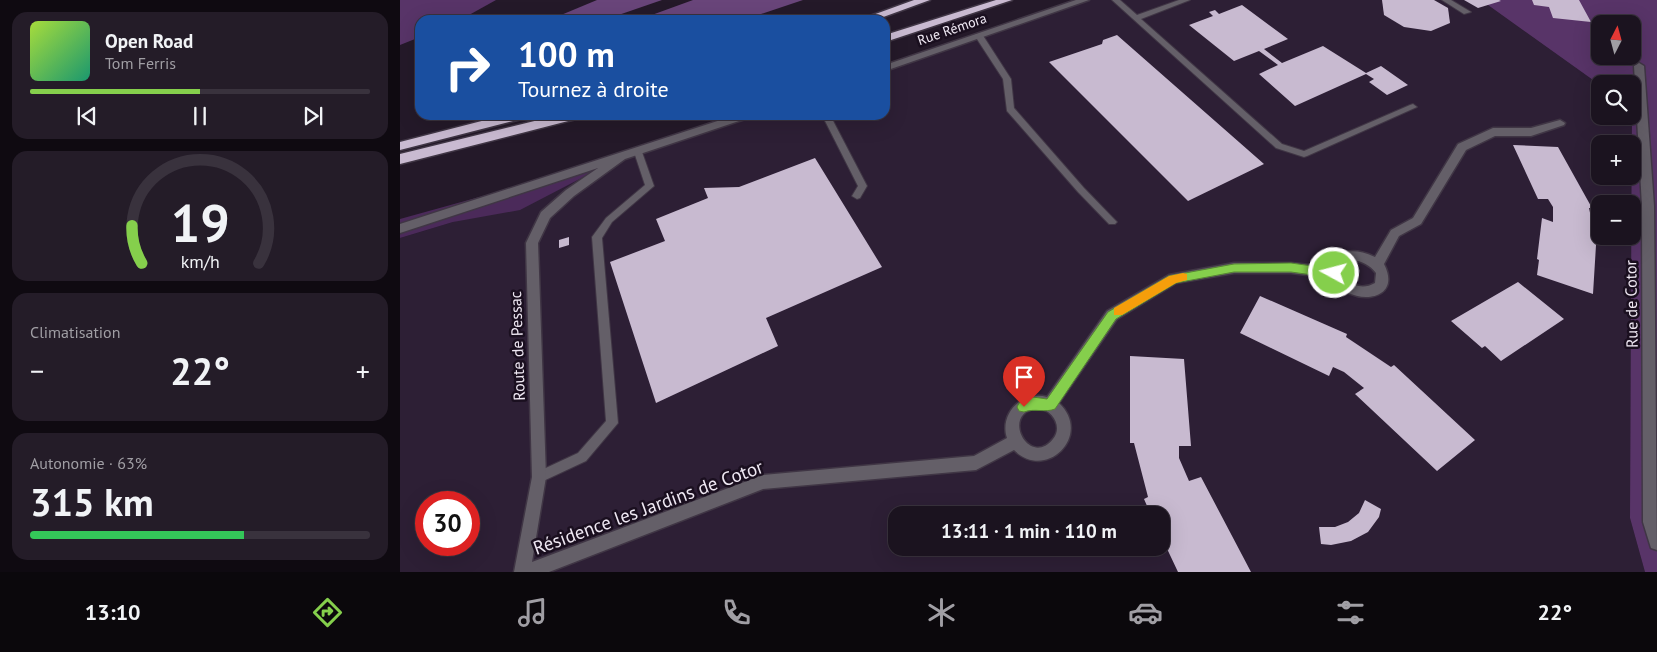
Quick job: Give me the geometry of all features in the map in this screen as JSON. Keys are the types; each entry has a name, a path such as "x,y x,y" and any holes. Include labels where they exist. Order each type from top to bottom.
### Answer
{"highway":[{"path":"879,15 925,0"},
{"path":"890,37 1007,0"},
{"path":"400,146 501,120"},
{"path":"400,159 556,120"}],"street":[{"name":"Rue Rémora","path":"890,66 1085,0"},
{"name":"Rue de Cotor","path":"1639,66 1648,206 1651,522 1657,542"},
{"path":"400,229 731,120"},
{"path":"1377,265 1395,233 1417,221 1462,147 1493,132 1530,132 1560,123"},
{"name":"Route de Pessac","path":"522,572 539,477 532,243 545,214 570,193 620,158"},
{"path":"1050,405 1112,315 1173,279 1234,268 1291,268 1334,273 1348,288 1367,293 1376,291 1382,286 1384,280 1382,272 1377,265 1360,256 1342,257 1337,261 1334,273"},
{"path":"1033,403 1050,405 1061,414 1065,422 1065,432 1062,441 1054,449 1044,452 1033,452 1023,449 1016,441 1012,432 1012,422 1016,413 1033,403"},
{"name":"Résidence les Jardins de Cotor","path":"528,572 763,482 976,463 1016,441"}],"lane":[{"path":"1116,0 1279,146 1304,154 1413,107"},
{"path":"1136,18 1186,0"},
{"path":"1446,0 1466,12"},
{"path":"979,36 1007,79 1010,109 1112,222"},
{"path":"829,120 863,186 857,196"},
{"path":"539,477 582,457 612,424 597,237 609,220 650,186 638,152"}],"shaded area":[{"path":"400,0 496,0 469,15 415,15 415,39 400,45"},
{"path":"597,0 662,0 618,15 561,15"},
{"path":"693,0 803,0 758,15 652,15"},
{"path":"1085,0 1481,0 1591,79 1591,125 1631,125 1632,135 1591,135 1591,185 1633,185 1633,195 1591,195 1591,245 1632,245 1630,518 1645,572 400,572 400,238 453,222 620,158 732,120 890,120 890,66"},
{"path":"1481,0 1657,0 1657,572 1645,572 1630,518 1631,245 1641,245 1641,195 1631,195 1632,185 1641,185 1641,135 1632,135 1632,125 1641,125 1641,75 1591,75 1591,79"},
{"path":"620,158 520,210 453,222 400,238 400,219"}],"building":[{"path":"1382,0 1434,0 1448,8 1450,23 1431,31 1404,27 1384,15"},
{"path":"1464,0 1499,0 1501,1 1478,8"},
{"path":"1532,0 1579,0 1591,22 1553,18 1549,7 1534,5"},
{"path":"1242,5 1288,39 1264,49 1282,63 1323,46 1366,73 1381,66 1408,85 1387,95 1369,82 1374,79 1366,74 1295,106 1259,74 1278,65 1259,51 1234,61 1189,25 1213,16 1209,12 1215,10 1219,14"},
{"path":"1117,35 1264,164 1188,201 1049,62 1102,44 1103,40"},
{"path":"1513,145 1558,147 1591,206 1589,208 1591,245 1596,245 1593,294 1537,275 1542,218 1553,222 1553,207 1548,199 1538,199"},
{"path":"815,158 882,267 766,318 778,346 656,403 610,262 665,241 656,219 708,198 704,188 739,187"},
{"path":"569,237 569,245 559,248 559,240"},
{"path":"1518,282 1564,319 1501,361 1485,346 1482,348 1451,321"},
{"path":"1260,296 1347,334 1346,337 1391,367 1394,365 1475,440 1437,471 1355,394 1364,388 1344,372 1333,367 1329,376 1240,333"},
{"path":"1130,356 1184,359 1191,446 1179,446 1179,458 1189,481 1201,477 1251,572 1178,572 1170,555 1170,506 1147,506 1144,499 1148,497 1134,443 1130,443"},
{"path":"1365,500 1381,509 1379,517 1368,532 1351,541 1331,545 1321,544 1319,527 1335,527 1348,522 1359,513"}],"slow traffic":[{"path":"1118,311 1173,279 1183,277"}],"route":[{"path":"1024,407 1033,403 1050,405 1112,315 1173,279 1234,268 1291,268 1334,273"}]}
